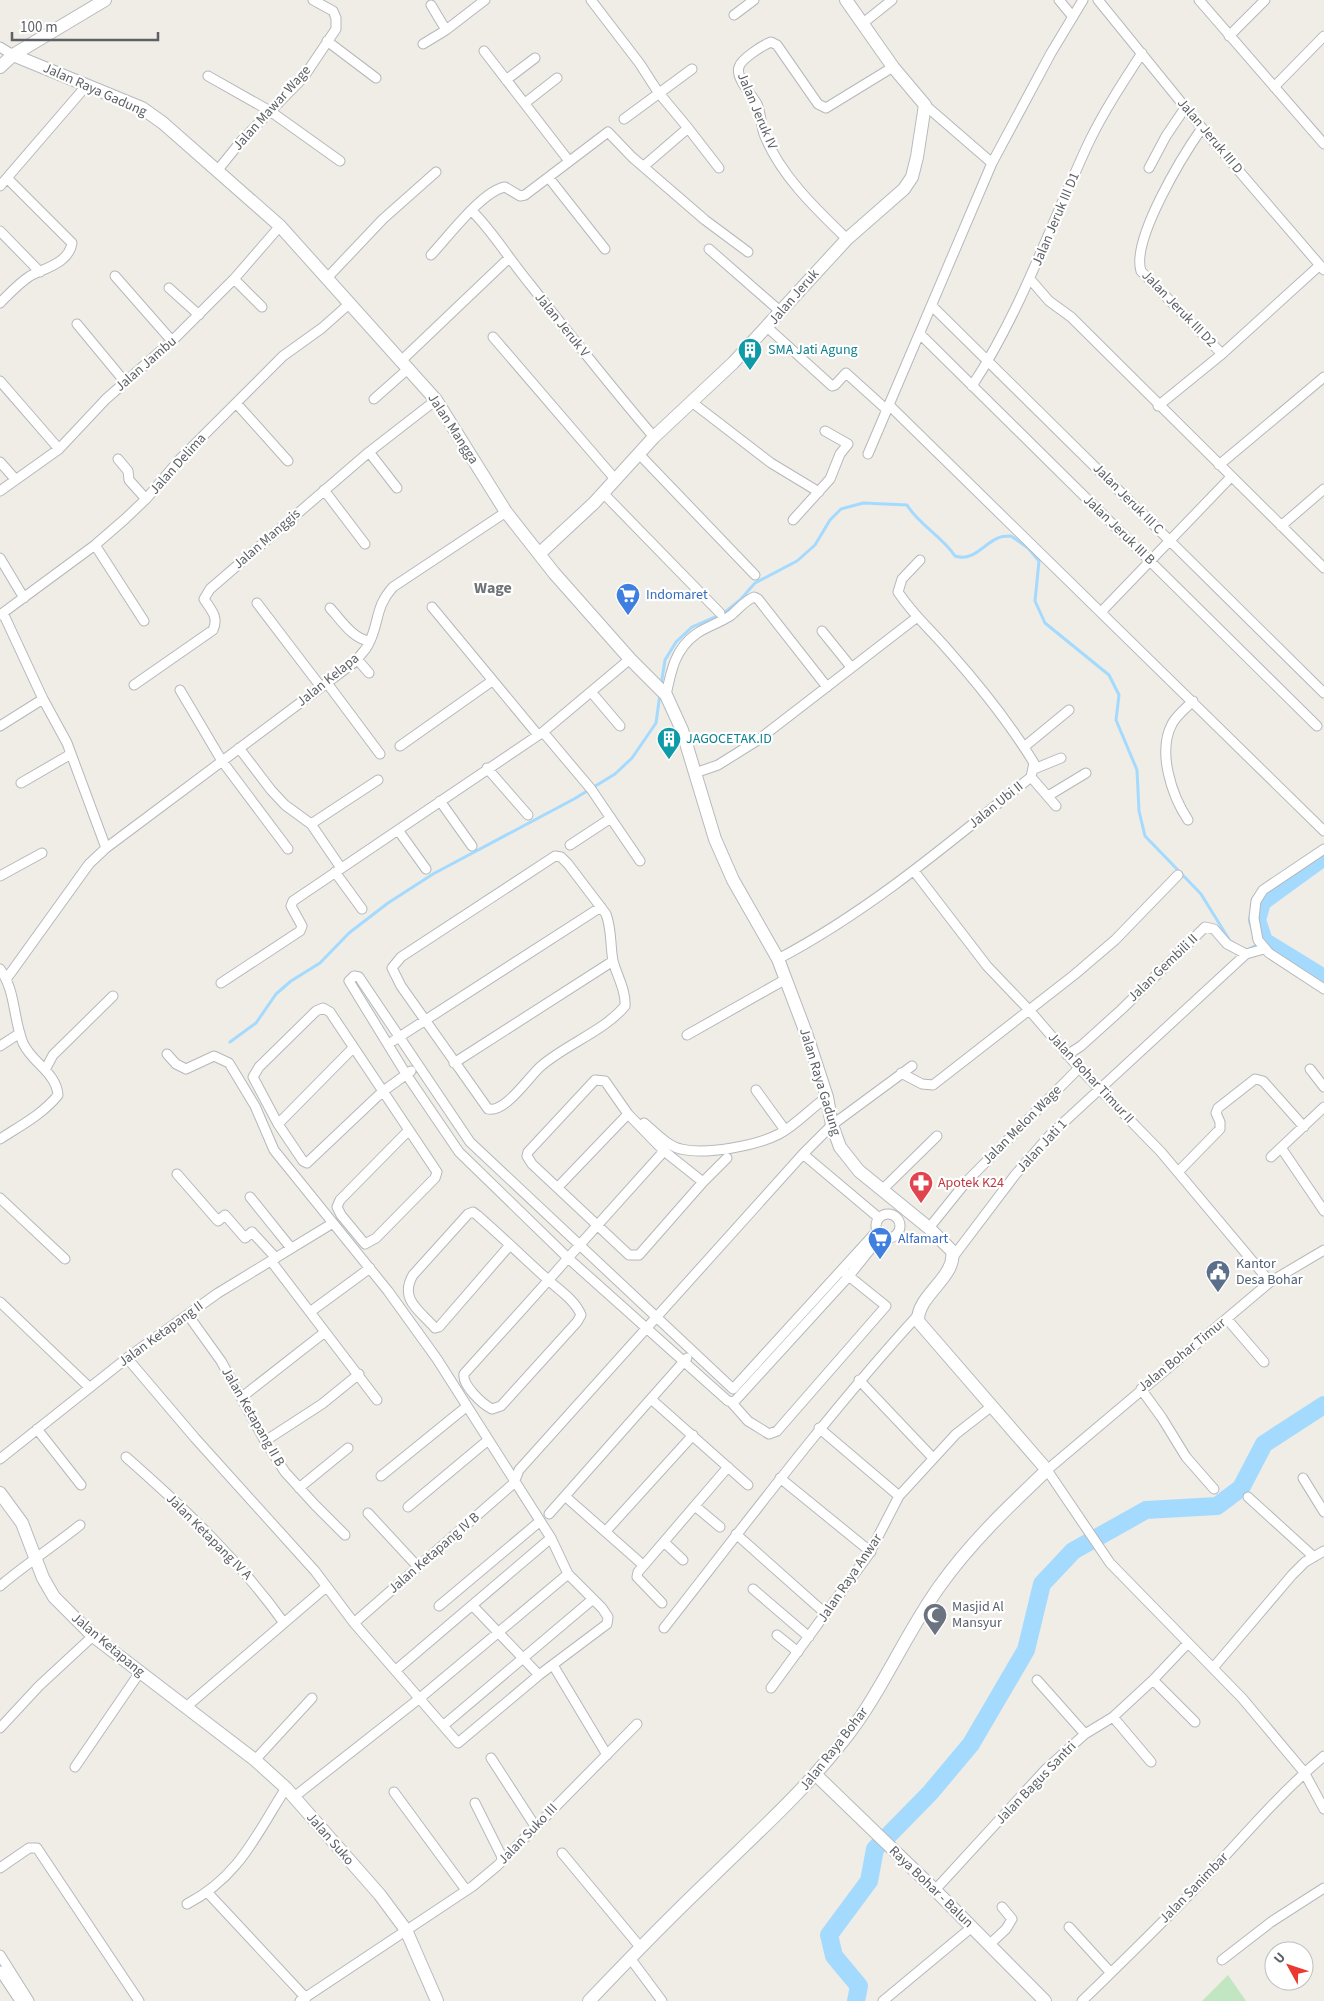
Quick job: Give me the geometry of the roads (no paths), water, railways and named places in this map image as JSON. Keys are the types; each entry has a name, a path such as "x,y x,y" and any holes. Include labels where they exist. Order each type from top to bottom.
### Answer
{"street":[{"path":"0,67 13,56 105,0"},
{"name":"Jalan Mawar Wage","path":"218,171 242,140 303,78 336,29 336,18 333,11 313,0"},
{"path":"423,44 446,30 485,0"},
{"path":"591,0 640,64 658,92 719,168"},
{"path":"734,15 754,0"},
{"path":"846,0 894,67 925,105 992,163"},
{"path":"862,24 892,0"},
{"path":"1059,0 1073,17"},
{"path":"868,454 992,163 1051,53 1083,0"},
{"name":"Jalan Jeruk III D","path":"1098,0 1185,108 1322,268"},
{"path":"1200,0 1274,87 1321,133 1324,144"},
{"path":"1229,36 1265,0"},
{"path":"431,5 446,30"},
{"path":"1274,87 1324,36"},
{"path":"327,41 376,78"},
{"name":"Jalan Jeruk IV","path":"847,239 793,181 764,135 758,107 741,80 738,70 739,65 752,53 771,42 777,45 818,104 826,108 894,67"},
{"path":"0,47 13,56"},
{"path":"484,51 568,161"},
{"name":"Jalan Jeruk III D1","path":"972,386 989,362 1030,279 1089,142 1109,104 1142,53"},
{"name":"Jalan Raya Gadung","path":"13,56 142,108 163,123 218,171"},
{"path":"506,80 535,58"},
{"path":"624,119 658,92 692,69"},
{"path":"208,76 270,111 340,161"},
{"path":"525,103 557,78"},
{"path":"0,186 87,85"},
{"name":"Jalan Jeruk","path":"539,554 603,493 654,437 693,403 767,327 847,239 909,183 917,157 925,105"},
{"path":"1149,168 1166,136 1185,108"},
{"path":"644,166 688,128"},
{"name":"Jalan Jeruk III D2","path":"1202,128 1184,153 1163,194 1140,251 1138,262 1141,271 1222,354"},
{"path":"431,255 472,211 497,189 505,187 520,196 525,195 608,132 705,220 748,252"},
{"name":"Jalan Mangga","path":"218,171 280,226 328,277 349,304 406,364 436,400 506,512 539,554 630,659"},
{"path":"328,277 383,219 436,172"},
{"path":"0,303 29,277 48,270 72,249 72,243 7,178"},
{"path":"549,178 605,249"},
{"name":"Jalan Jeruk V","path":"472,211 492,231 509,258 617,394 654,437"},
{"name":"Jalan Jambu","path":"0,491 59,449 106,399 172,342 199,315 234,279 280,226"},
{"path":"0,231 40,272"},
{"path":"709,249 781,312"},
{"path":"374,399 509,258"},
{"name":"Jalan Jeruk III D2","path":"1158,406 1322,268"},
{"path":"116,276 172,342"},
{"path":"234,279 262,307"},
{"path":"1030,279 1230,478 1324,568"},
{"path":"170,288 199,315"},
{"name":"Jalan Delima","path":"2,614 95,545 146,499 180,459 283,356 322,328 349,304"},
{"name":"Jalan Jeruk III C","path":"932,306 1324,693"},
{"path":"77,324 125,382"},
{"path":"767,327 832,386 846,373 888,407 1102,611 1324,831"},
{"name":"Jalan Jeruk III B","path":"920,334 1317,726"},
{"path":"494,337 616,479"},
{"path":"1219,465 1324,377"},
{"path":"0,380 59,449"},
{"name":"Jalan Manggis","path":"134,685 213,630 216,623 215,617 204,599 210,589 369,452 436,400"},
{"path":"236,403 288,462"},
{"path":"693,403 771,463 820,492"},
{"path":"793,520 830,479 840,454 848,444 825,431"},
{"path":"369,452 397,488"},
{"path":"639,454 755,575"},
{"path":"118,458 128,471 129,480 146,499"},
{"path":"0,462 16,480"},
{"path":"1102,611 1230,478"},
{"path":"1281,526 1324,489"},
{"path":"324,490 365,544"},
{"path":"603,493 720,613"},
{"name":"Jalan Kelapa","path":"7,978 77,880 106,848 357,659 369,641 377,621 379,605 393,587 506,512"},
{"path":"95,545 144,621"},
{"path":"0,558 24,598"},
{"name":"Jalan Ubi II","path":"778,959 858,911 914,871 1033,773 1034,763 986,693 916,618 898,592 902,579 920,560"},
{"path":"664,692 677,654 686,643 696,634 730,616 754,597 827,687"},
{"path":"257,603 380,754"},
{"path":"432,607 492,681 591,788 640,862"},
{"path":"330,608 350,631 363,640 369,641"},
{"path":"2,614 71,754 106,848"},
{"path":"695,773 718,765 758,740 916,618"},
{"path":"822,631 852,667"},
{"path":"357,659 369,673"},
{"path":"221,984 300,931 302,926 291,904 487,768 540,734 592,693 630,659"},
{"name":"Jalan Raya Gadung","path":"630,659 664,692 682,730 716,839 733,880 778,959 786,979 827,1097 832,1125 840,1148 859,1171 882,1190 898,1211 928,1228 948,1246 953,1257"},
{"path":"400,746 492,681"},
{"path":"180,690 222,761 288,849"},
{"path":"592,693 620,726"},
{"path":"0,726 43,698"},
{"path":"1188,820 1178,805 1170,785 1166,738 1172,723 1193,701"},
{"path":"1024,747 1069,710"},
{"path":"239,748 271,790 297,815 311,824 362,909"},
{"path":"21,783 71,754"},
{"path":"1056,806 1033,773 1061,758"},
{"path":"487,768 528,815"},
{"path":"1048,796 1086,773"},
{"path":"311,824 378,780"},
{"path":"440,801 472,846"},
{"path":"570,845 611,818"},
{"path":"398,830 426,869"},
{"path":"1324,848 1270,885 1259,895 1254,907 1254,918 1261,945 1324,989"},
{"path":"0,876 42,853"},
{"path":"555,856 561,857 568,864 601,907 609,923 613,961 626,998 625,1006 593,1031 550,1058 498,1109 488,1109 454,1063 393,973 394,963 555,856"},
{"name":"Jalan Bohar Timur II","path":"914,871 987,966 1030,1011 1079,1068 1178,1172 1270,1282"},
{"path":"902,1072 922,1084 933,1085 1030,1011 1115,940 1178,875"},
{"path":"388,1044 601,907"},
{"name":"Jalan Gembili II","path":"1068,1055 1122,1009 1205,927 1214,929 1232,948 1246,954"},
{"path":"1246,954 1261,945"},
{"name":"Jalan Jati 1","path":"953,1257 1015,1175 1050,1135 1246,954"},
{"path":"454,1063 613,961"},
{"path":"0,969 7,978 24,1044 55,1083 58,1095 52,1103 31,1119 0,1139"},
{"path":"789,1335 734,1389 692,1352 470,1142 398,1038 359,977 351,978 349,982 406,1074 459,1152 568,1258 721,1397 732,1403 758,1429 769,1434 777,1432 886,1306 846,1273"},
{"path":"687,1035 786,979"},
{"path":"45,1070 53,1055 113,996"},
{"path":"408,1132 340,1200 337,1207 341,1215 365,1244 376,1238 436,1175 435,1169 408,1132 382,1092 353,1048 330,1012 323,1008 316,1011 259,1067 253,1080 278,1124 303,1161 307,1163 382,1092 418,1067"},
{"path":"0,1046 20,1033"},
{"path":"278,1124 353,1048"},
{"path":"127,1358 195,1438 315,1571 354,1623 458,1743 539,1675 607,1624 608,1617 568,1574 551,1538 487,1441 437,1359 370,1268 274,1150 255,1106 225,1061 208,1056 186,1069 176,1064 167,1054"},
{"name":"Jalan Ketapang IV B","path":"354,1623 514,1483 519,1470 655,1317 803,1154 832,1125 912,1066"},
{"name":"Jalan Melon Wage","path":"928,1228 966,1182 1079,1068"},
{"path":"1310,1069 1324,1087"},
{"path":"1178,1172 1220,1130 1220,1122 1216,1113 1218,1108 1254,1079 1263,1081 1304,1127"},
{"path":"703,1182 664,1151 628,1114 605,1081 595,1080 528,1152 527,1156 532,1164 597,1226 628,1255 634,1257 639,1255 703,1182 727,1158"},
{"path":"756,1090 784,1130"},
{"path":"642,1122 667,1142 681,1149 722,1149 750,1145 784,1130 827,1097"},
{"path":"1271,1157 1282,1149 1324,1107"},
{"path":"558,1187 628,1114"},
{"path":"882,1190 938,1136"},
{"path":"459,1152 470,1142"},
{"path":"1282,1149 1324,1211"},
{"path":"510,1245 439,1327 434,1328 409,1299 406,1292 407,1285 413,1275 470,1212 477,1214 548,1280 575,1304 581,1315 501,1406 492,1409 484,1405 463,1376 548,1280 664,1151"},
{"path":"803,1154 879,1218"},
{"path":"177,1174 218,1221 225,1215 245,1238 252,1232 377,1400"},
{"path":"513,1205 524,1193"},
{"path":"250,1196 291,1248"},
{"path":"0,1198 65,1259"},
{"path":"898,1211 900,1226 897,1234 890,1238 879,1234 876,1227 879,1218 898,1211"},
{"name":"Jalan Ketapang II","path":"0,1459 127,1358 273,1259 333,1223"},
{"path":"732,1403 789,1335 879,1234"},
{"name":"Jalan Bohar Timur","path":"1047,1470 1270,1282 1324,1250"},
{"path":"664,1628 819,1428 859,1380 918,1315 953,1257"},
{"path":"310,1312 370,1268"},
{"path":"0,1302 89,1387"},
{"name":"Jalan Ketapang II B","path":"188,1315 221,1361 265,1441 298,1488 345,1535"},
{"path":"918,1315 921,1326 1047,1470 1098,1547 1121,1576 1242,1698 1304,1772 1324,1809"},
{"path":"1227,1319 1264,1362"},
{"path":"242,1397 325,1332"},
{"path":"549,1514 692,1352"},
{"path":"265,1441 322,1404 359,1374"},
{"path":"859,1380 933,1458"},
{"path":"1141,1389 1162,1418 1186,1457 1214,1489"},
{"path":"651,1399 748,1485"},
{"name":"Jalan Raya Anwar","path":"771,1688 870,1552 877,1532 900,1496 956,1434 992,1406"},
{"path":"381,1476 466,1407"},
{"path":"819,1428 900,1496"},
{"path":"37,1429 81,1485"},
{"path":"606,1532 693,1435"},
{"path":"408,1507 487,1441"},
{"path":"298,1488 348,1448"},
{"name":"Jalan Ketapang IV A","path":"126,1457 220,1544 260,1589 284,1623"},
{"path":"662,1603 637,1577 638,1572 728,1467"},
{"name":"Jalan Raya Bohar","path":"589,2001 640,1948 790,1804 816,1775 866,1711 920,1617 955,1566 994,1521 1047,1470"},
{"path":"780,1478 870,1552"},
{"path":"1302,1478 1324,1512"},
{"name":"Jalan Ketapang","path":"0,1493 22,1523 35,1557 54,1597 93,1636 186,1708"},
{"path":"566,1496 643,1565"},
{"path":"1248,1497 1314,1557"},
{"path":"695,1506 720,1527"},
{"path":"368,1512 418,1567"},
{"path":"439,1606 539,1522"},
{"path":"0,1586 35,1557 49,1549 80,1525"},
{"path":"736,1534 826,1614"},
{"path":"396,1670 551,1538"},
{"path":"664,1542 683,1560"},
{"path":"1213,1668 1292,1575 1324,1551"},
{"path":"187,1904 208,1893 241,1861 290,1793 420,1698 568,1574"},
{"path":"186,1708 326,1588"},
{"path":"753,1589 809,1637"},
{"path":"444,1725 593,1599"},
{"path":"472,1605 539,1675"},
{"path":"777,1635 798,1652"},
{"path":"0,1728 39,1686 93,1636"},
{"name":"Jalan Bagus Santri","path":"936,1890 1046,1769 1085,1734 1113,1717 1153,1680 1188,1643"},
{"path":"553,1665 607,1755"},
{"path":"75,1767 140,1672"},
{"path":"1037,1680 1085,1734"},
{"path":"1153,1680 1195,1722"},
{"path":"255,1760 312,1698"},
{"name":"Jalan Suko","path":"186,1708 255,1760 290,1793 380,1896 406,1930 437,2001"},
{"path":"1113,1717 1151,1762"},
{"name":"Jalan Suko III","path":"303,1999 466,1890 502,1860 637,1724"},
{"name":"Jalan Sanimbar","path":"1082,2001 1203,1880 1304,1772 1324,1756"},
{"path":"491,1758 535,1826"},
{"name":"Raya Bohar - Balun","path":"816,1775 936,1890 990,1944 1041,2000"},
{"path":"394,1792 466,1890"},
{"path":"475,1803 502,1860"},
{"path":"0,1868 31,1847 37,1848 139,2001"},
{"path":"562,1853 640,1948"},
{"path":"1222,1960 1271,1922 1324,1888"},
{"path":"208,1893 303,1999"},
{"path":"990,1944 1006,1929 1012,1919 1002,1907"},
{"path":"883,2001 972,1927"},
{"path":"1069,1927 1111,1973"},
{"path":"0,1955 2,1967 20,2001"},
{"path":"630,1958 662,2001"},
{"path":"2,1967 30,2001"}],"waterway":[{"path":"661,685 665,660 676,642 692,627 724,613 740,600 755,583 797,561 815,545 830,520 841,509 863,503 907,505 918,519 944,542 955,556 968,557 998,538 1011,536 1028,548 1039,561 1035,601 1045,623 1109,675 1119,695 1116,720 1137,770 1139,811 1145,836 1201,894 1230,941 1234,943"},
{"path":"230,1042 256,1023 276,994 291,981 320,963 349,933 388,903 433,874 574,799 615,774 632,758 656,723 660,694"},
{"path":"1324,857 1262,902 1257,920 1264,941 1324,978"},
{"path":"1249,949 1264,941"},
{"path":"856,2001 859,1986 834,1956 829,1935 869,1881 875,1849 930,1793 971,1744 1026,1650 1042,1584 1073,1551 1146,1510 1217,1506 1241,1488 1264,1444 1324,1405"}],"place":[{"name":"SMA Jati Agung","path":"750,371"},
{"name":"Indomaret","path":"628,616"},
{"name":"JAGOCETAK.ID","path":"669,760"},
{"name":"Apotek K24","path":"921,1204"},
{"name":"Alfamart","path":"880,1260"},
{"name":"Kantor Desa Bohar","path":"1218,1293"},
{"name":"Masjid Al Mansyur","path":"935,1636"}],"district":[{"name":"Wage","path":"493,588"}]}
